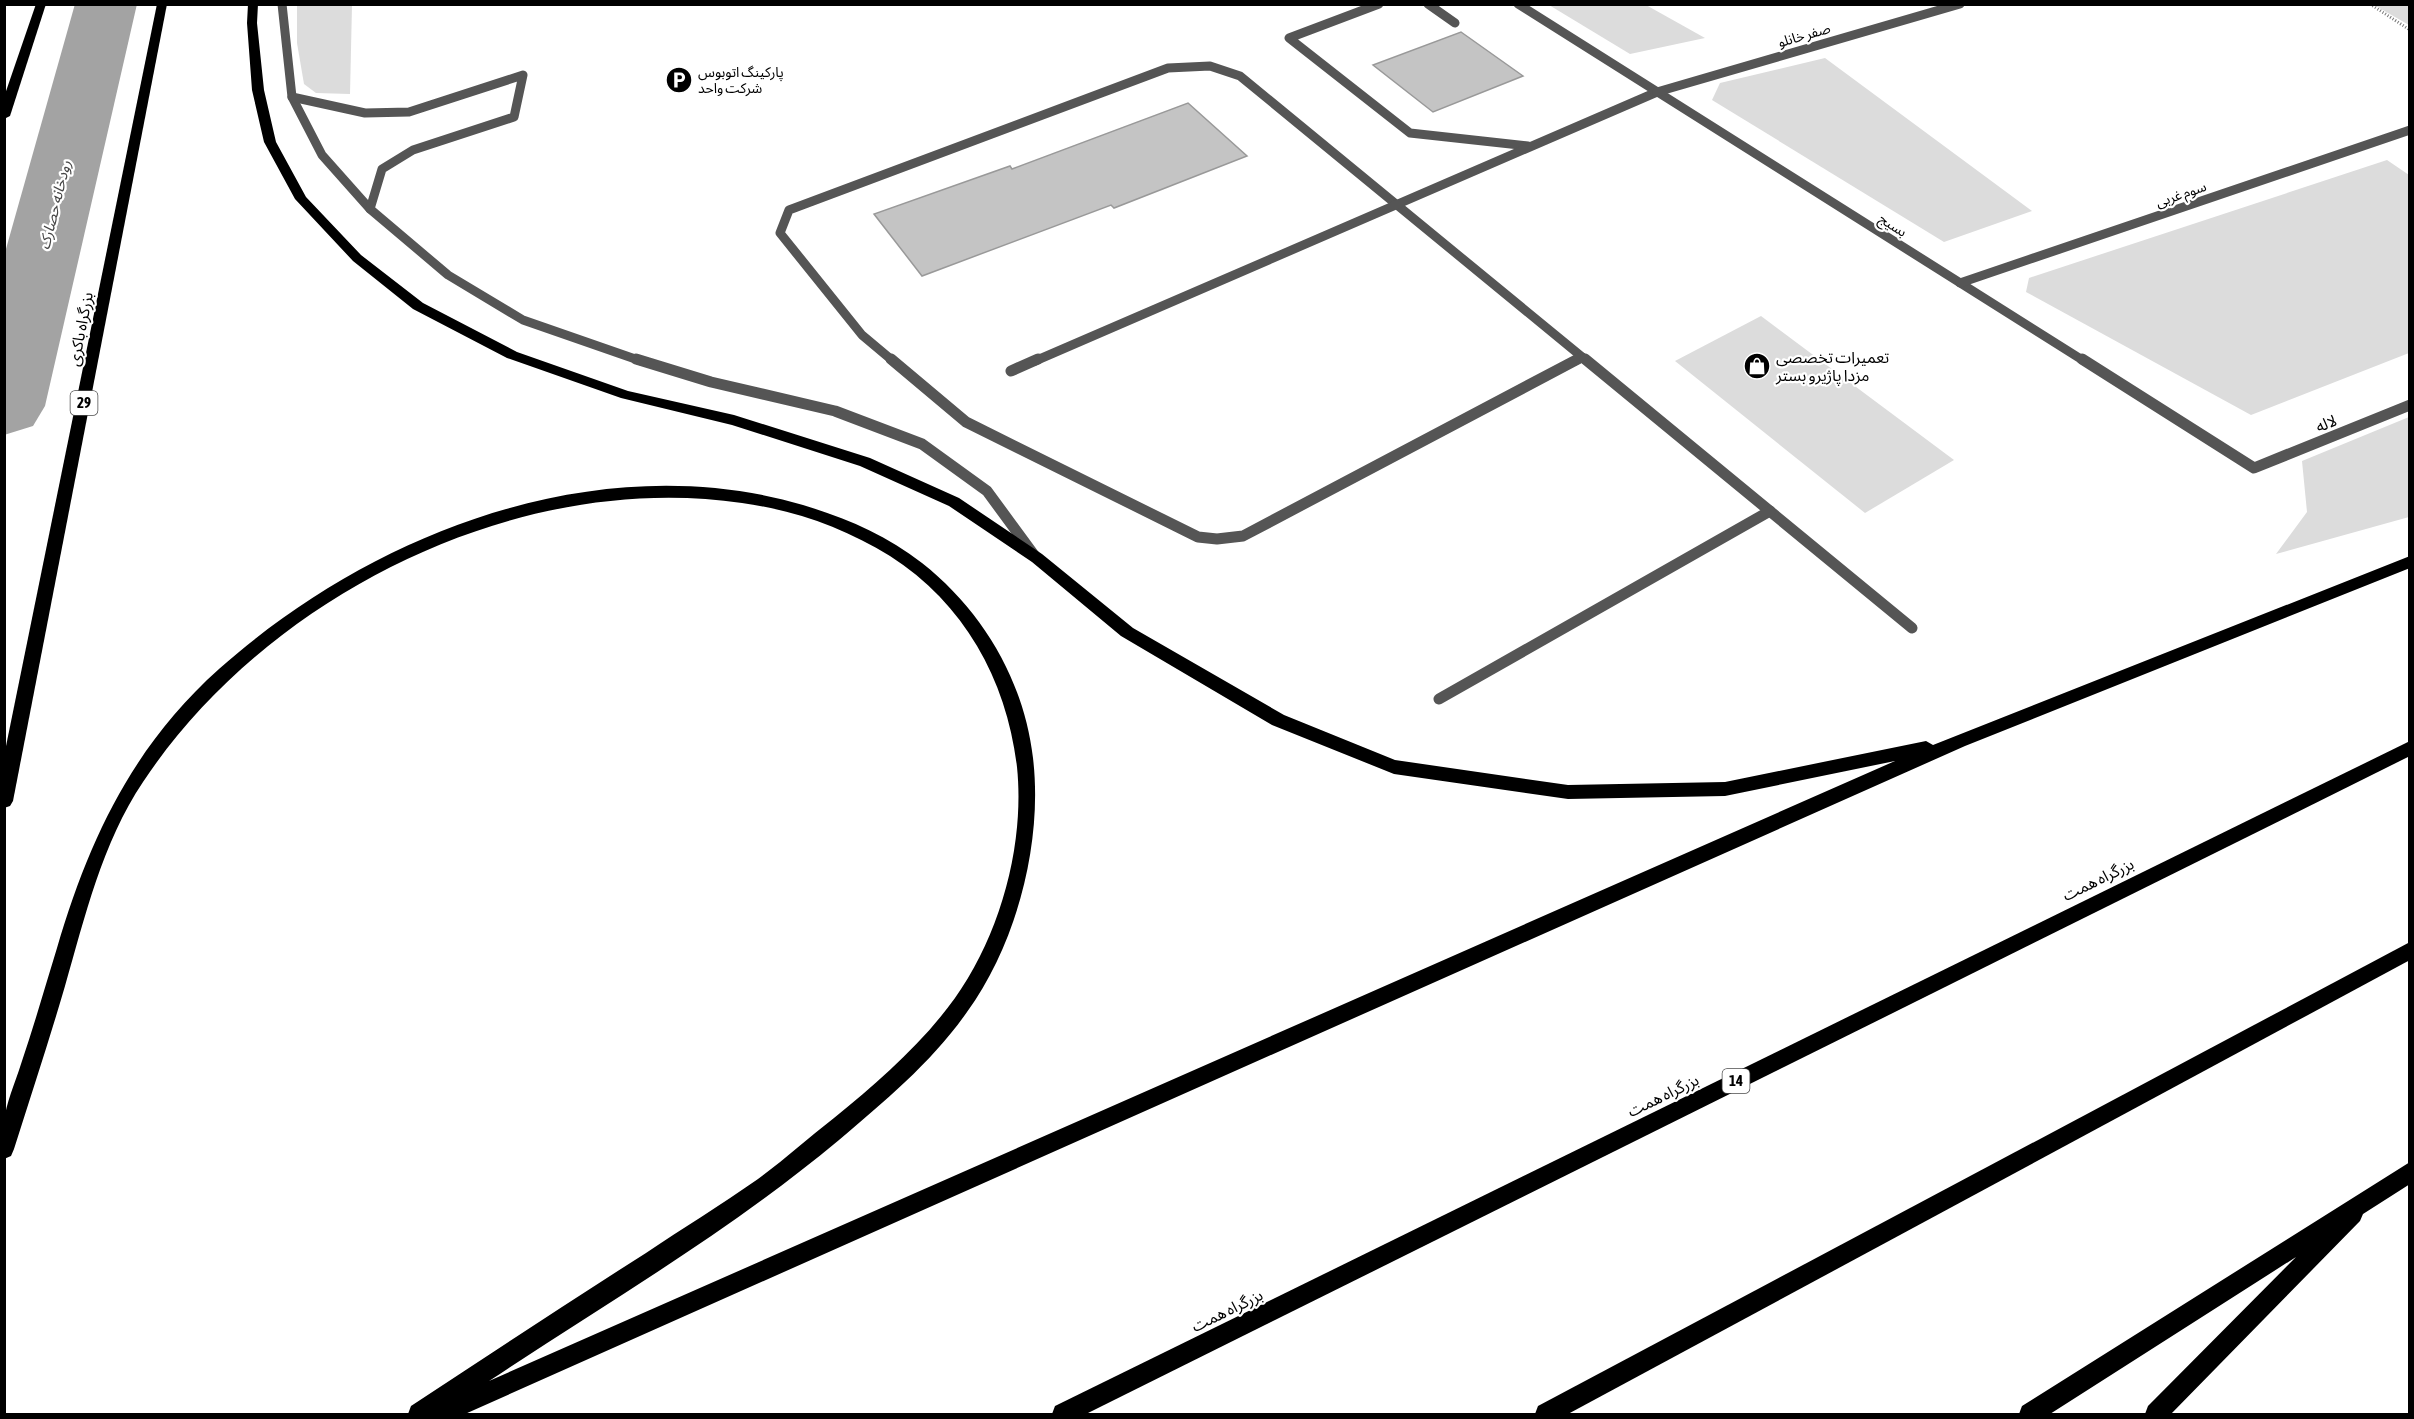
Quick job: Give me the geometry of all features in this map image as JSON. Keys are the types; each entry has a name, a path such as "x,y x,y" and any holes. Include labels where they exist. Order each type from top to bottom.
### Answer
{"highway":[{"path":"4,116 41,4"},
{"name":"بزرگراه باکری","path":"4,801 162,4"},
{"path":"253,4 252,23 258,90 270,142 301,199 357,258 418,306 512,355 616,392 734,420 865,462 954,502 1037,558 1127,632 1278,720 1394,767 1568,792 1725,789 1959,741"},
{"path":"4,1149 72,927 98,852 136,778 180,720 228,671 274,632 331,594 392,560 458,531 525,510 585,497 640,492 698,493 800,508 874,538 907,558 970,619 993,655 1007,684 1021,728 1028,776 1026,832 1015,889 1001,934 962,1005 886,1088 776,1178 419,1414"},
{"path":"440,1414 1959,741 2409,562"},
{"name":"بزرگراه همت","path":"1063,1414 2409,748"},
{"path":"1546,1414 2409,950"},
{"path":"2030,1414 2409,1172"},
{"path":"2156,1414 2374,1193"}],"street":[{"path":"282,4 292,97 322,155 370,209 448,275 523,320 612,352 711,382 835,411 922,444 987,490 1037,558"},
{"path":"1379,4 1289,38 1410,133 1529,146"},
{"path":"1428,4 1455,23"},
{"name":"بسیج","path":"1518,4 2254,468"},
{"name":"صفر خانلو","path":"1011,371 1395,203 1657,92 1960,4"},
{"path":"1582,357 1243,536 1217,539 1198,537 966,422 862,335 780,233 789,210 1168,68 1210,66 1240,76 1912,628"},
{"path":"292,97 365,113 408,112 524,75 514,117 412,150 382,169 370,209"},
{"name":"سوم غربی","path":"1960,283 2409,130"},
{"name":"لاله","path":"2254,468 2409,405"},
{"path":"1439,699 1770,511"}],"path":[{"path":"2370,4 2409,30"}],"shaded area":[{"path":"297,5 352,5 350,94 316,93 304,84 297,43"},
{"path":"1549,5 1646,5 1705,38 1630,54"},
{"path":"2374,5 2409,5 2409,25"},
{"path":"1825,58 2032,211 1944,242 1712,100 1720,83"},
{"path":"2387,160 2409,175 2409,353 2251,415 2026,292 2029,278"},
{"path":"1761,316 1954,460 1865,513 1675,361"},
{"path":"2409,417 2409,517 2276,554 2307,512 2302,461"}],"building":[{"path":"1461,32 1523,76 1433,112 1373,65"},
{"path":"1188,103 1247,156 1114,208 1111,205 922,276 874,214 1010,166 1012,169"}],"waterway":[{"name":"رودخانه حصارک","path":"4,406 106,4"}],"place":[{"name":"پارکینگ اتوبوس شرکت واحد","path":"679,80"},
{"name":"تعمیرات تخصصی مزدا پاژیرو بستر","path":"1757,366"}]}
